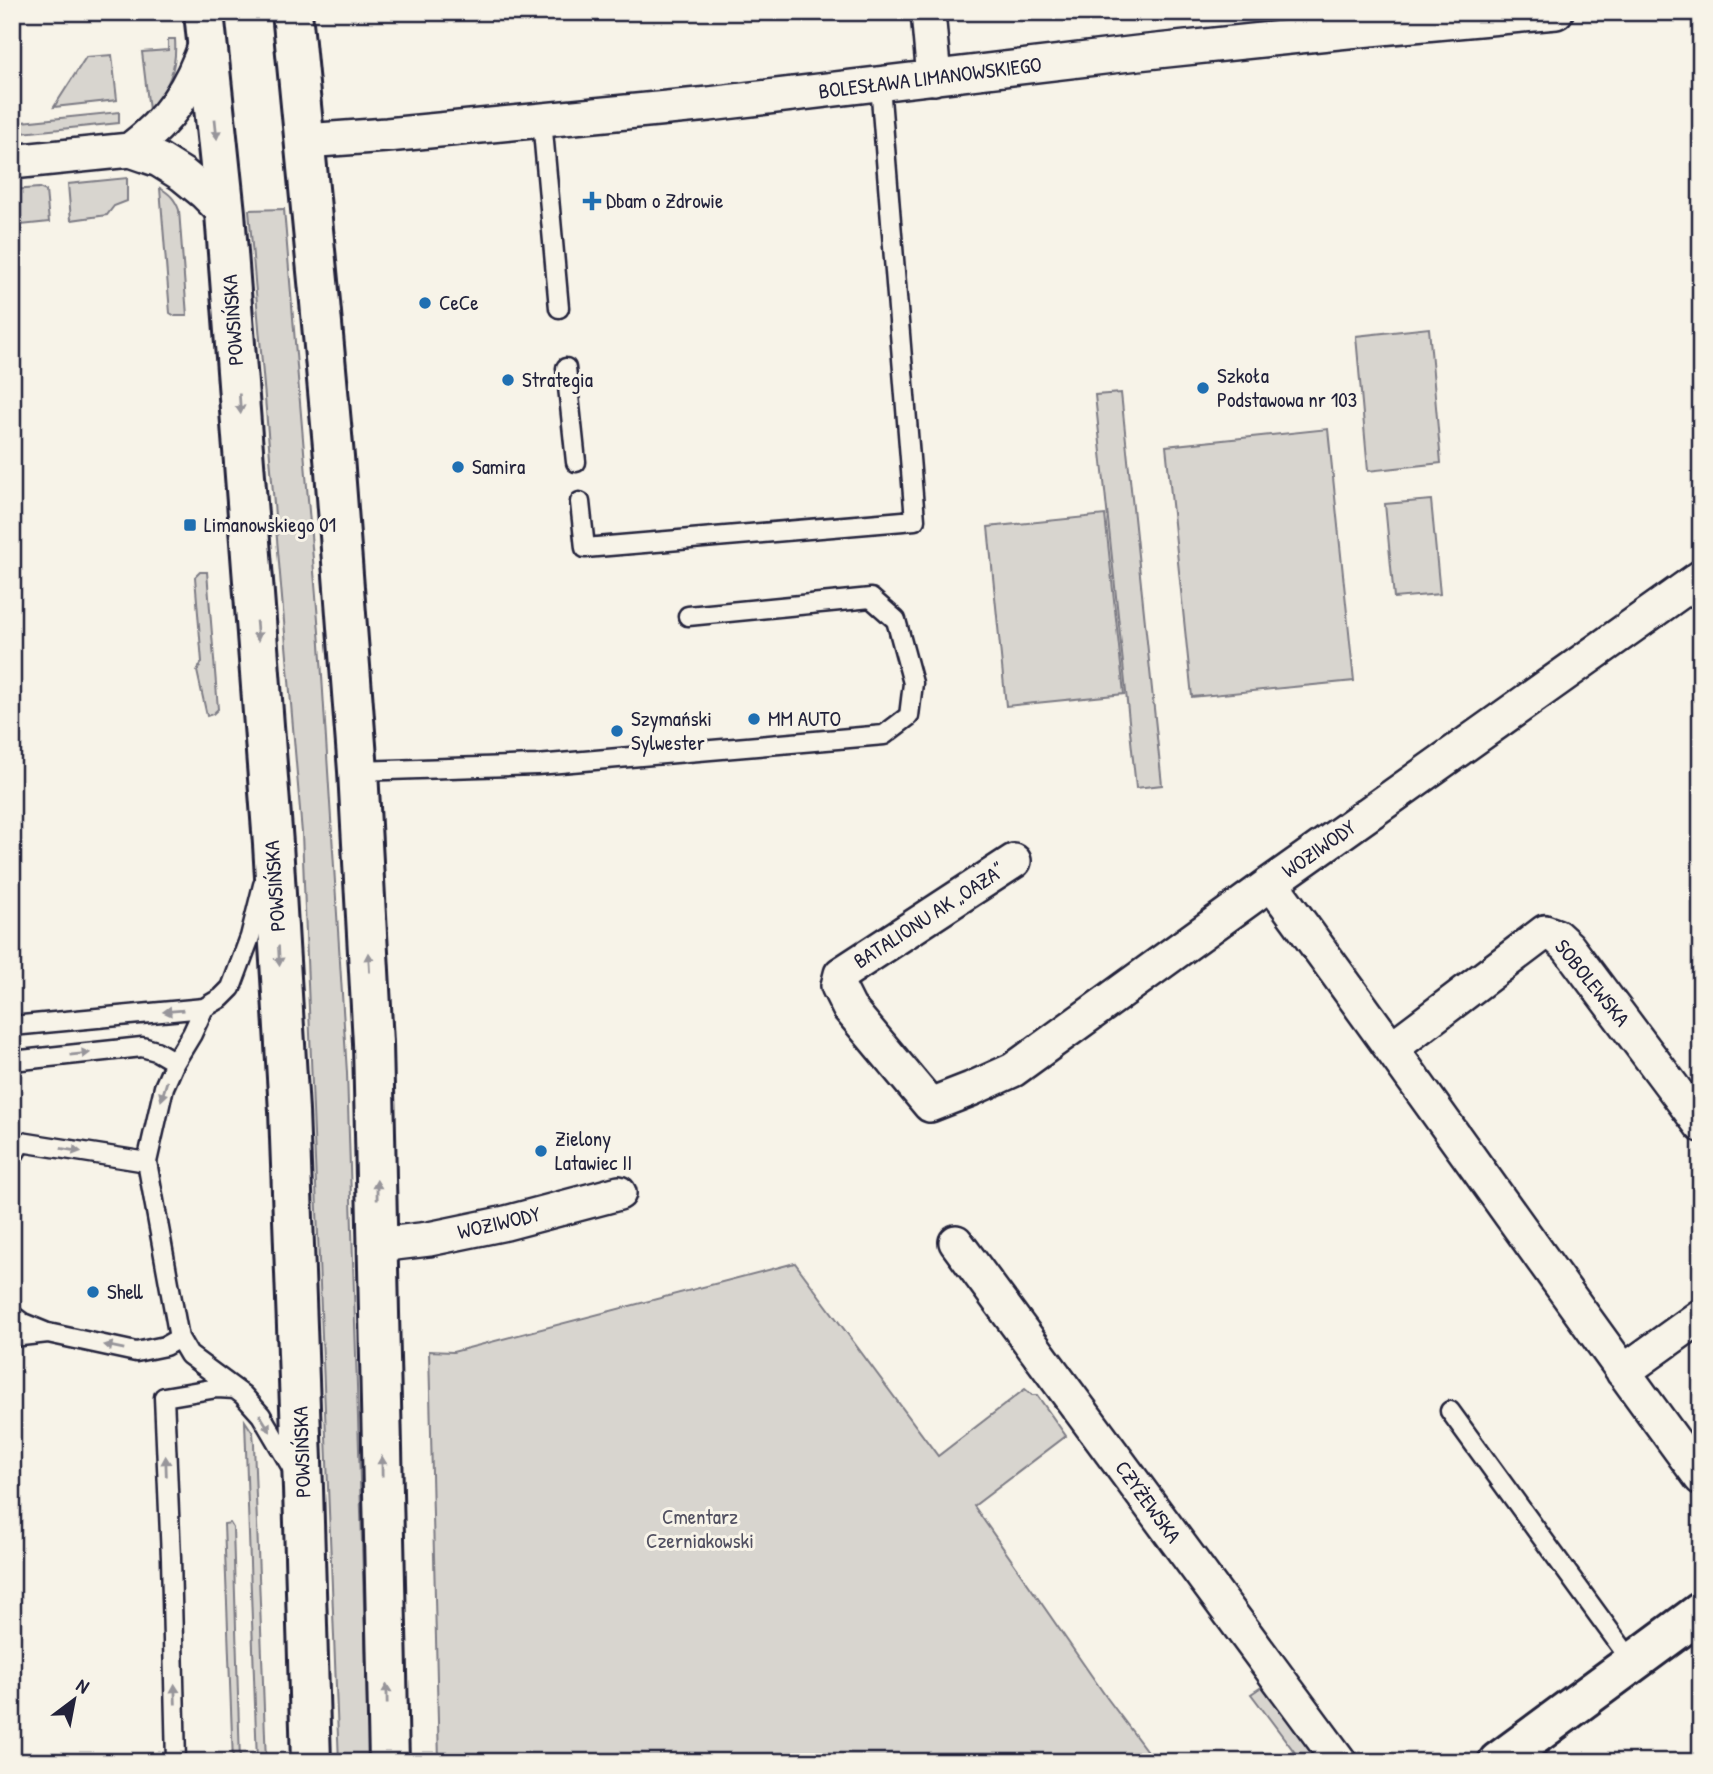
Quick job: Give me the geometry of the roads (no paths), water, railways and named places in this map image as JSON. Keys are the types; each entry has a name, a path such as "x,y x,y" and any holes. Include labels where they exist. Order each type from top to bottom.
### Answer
{"main road":[{"path":"292,12 334,457 358,771 373,1043 389,1762"},
{"name":"POWSIŃSKA","path":"206,27 225,213 273,844 289,1111 311,1762"},
{"path":"1498,1762 1701,1612"}],"street":[{"path":"928,12 934,78"},
{"name":"BOLESŁAWA LIMANOWSKIEGO","path":"305,141 709,104 1348,31 1556,12"},
{"path":"130,150 153,132 186,90 198,66 206,27"},
{"path":"12,162 130,150 159,160 183,175 225,213"},
{"name":"WOZIWODY","path":"930,1105 971,1090 1013,1070 1701,577"},
{"name":"BATALIONU AK „OAZA”","path":"930,1105 849,1008 838,986 841,974 1014,861"},
{"path":"1271,883 1701,1478"},
{"name":"SOBOLEWSKA","path":"1392,1048 1545,932 1556,936 1568,947 1701,1125"},
{"name":"WOZIWODY","path":"378,1245 429,1239 506,1223 619,1193"},
{"name":"CZYŻEWSKA","path":"956,1242 1340,1762"},
{"path":"1623,1372 1701,1316"}],"lane":[{"path":"579,502 585,548 915,520 880,85"},
{"path":"542,120 559,308"},
{"path":"566,368 576,462"},
{"path":"358,771 537,765 884,735 909,716 913,683 896,620 871,598 688,616"},
{"path":"12,1026 204,1008 221,998 231,988 250,937 273,844"},
{"path":"204,1008 164,1087 147,1162 179,1338 189,1355 243,1395 261,1415 303,1488"},
{"path":"12,1061 142,1047 156,1051 175,1062"},
{"path":"13,1156 20,1142 147,1162"},
{"path":"12,1315 23,1323 48,1333 136,1352 165,1346 179,1338"},
{"path":"12,1337 48,1333"},
{"path":"176,1762 164,1396 217,1388 235,1389"},
{"path":"1450,1411 1633,1662"}],"place":[{"name":"Dbam o Zdrowie","path":"592,201"},
{"name":"CeCe","path":"425,303"},
{"name":"Strategia","path":"508,380"},
{"name":"Szkoła Podstawowa nr 103","path":"1203,388"},
{"name":"Samira","path":"458,467"},
{"name":"Limanowskiego 01","path":"190,525"},
{"name":"MM AUTO","path":"754,719"},
{"name":"Szymański Sylwester","path":"617,731"},
{"name":"Zielony Latawiec II","path":"541,1151"},
{"name":"Shell","path":"93,1292"}],"park label":[{"name":"Cmentarz Czerniakowski","path":"700,1529"}]}
